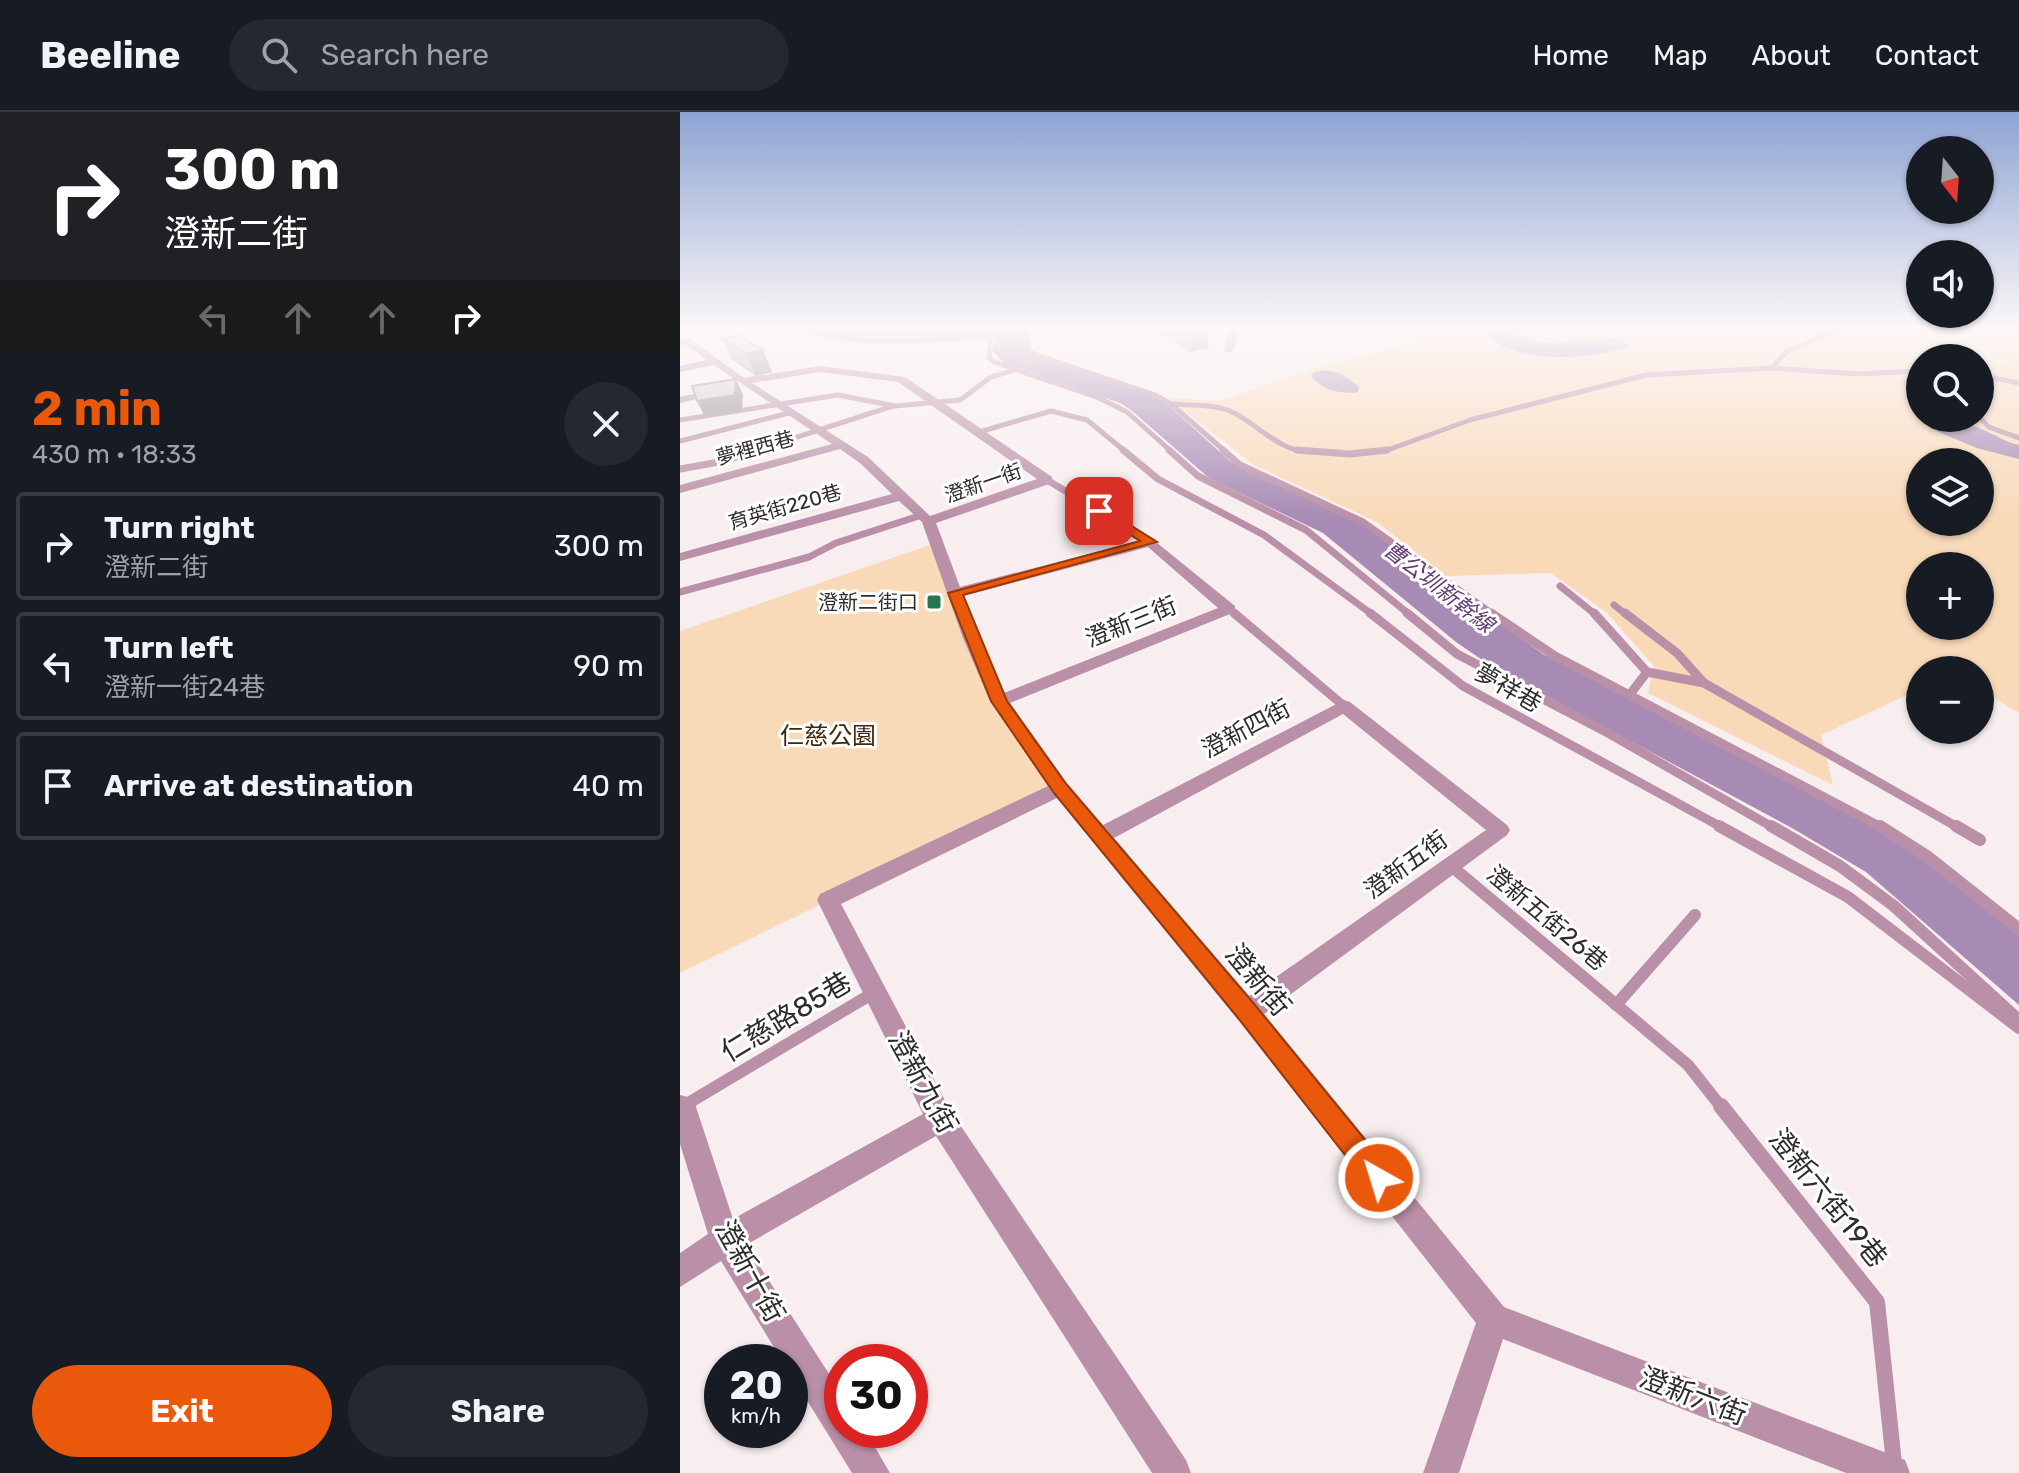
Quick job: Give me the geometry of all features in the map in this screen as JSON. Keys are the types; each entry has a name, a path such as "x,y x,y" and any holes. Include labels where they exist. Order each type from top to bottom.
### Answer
{"street":[{"name":"澄新一街","path":"680,400 716,391"},
{"path":"759,391 864,460 925,518"},
{"name":"澄新一街","path":"919,391 1047,480"},
{"name":"夢裡西巷","path":"680,489 841,445"},
{"name":"澄新一街","path":"925,518 1047,480"},
{"name":"育英街220巷","path":"680,557 901,496"},
{"name":"澄新街","path":"925,518 999,701 1060,788 1247,1012 1493,1319"},
{"path":"955,593 1151,542"},
{"name":"澄新三街","path":"999,701 1229,609 1151,542"},
{"name":"澄新五街","path":"1247,1012 1500,830 1344,706"},
{"name":"澄新四街","path":"1099,836 1344,706"},
{"name":"澄新九街","path":"1060,788 828,900 940,1119 1173,1473"},
{"name":"澄新十街","path":"681,1107 725,1240 824,1397"},
{"path":"680,1271 725,1240 940,1119"},
{"path":"1441,1473 1493,1319"},
{"name":"澄新六街","path":"1493,1319 1894,1473"},
{"path":"856,1448 872,1473"}],"lane":[{"name":"夢裡西巷","path":"680,469 724,461 895,406 960,400 973,391"},
{"path":"1077,391 1127,412 1198,476 1306,530 1457,654 1608,733 1840,866 1894,906 2019,1020"},
{"path":"1142,391 1171,404 1240,465 1363,522 1542,648 1864,816 1927,856 2019,929"},
{"path":"1171,404 1225,409 1246,419 1276,442 1302,452 1350,454 1385,451 1470,420 1579,391"},
{"name":"夢裡西巷","path":"680,420 838,395 895,406"},
{"name":"夢祥巷","path":"979,432 1051,411 1087,420 1158,479 1264,535 1321,574 1463,686 1848,897 2019,1028"},
{"name":"夢裡西巷","path":"680,441 793,412"},
{"path":"1994,429 2019,438"},
{"path":"1047,480 1151,542"},
{"path":"680,592 809,557 836,543 925,518"},
{"path":"1560,586 1589,605 1610,625 1647,672 1704,683"},
{"path":"1614,605 1677,653 1704,683 1980,840"},
{"path":"1229,609 1344,706"},
{"path":"1631,693 1647,672"},
{"name":"澄新五街26巷","path":"1450,865 1616,1005"},
{"path":"1616,1005 1695,915"},
{"name":"仁慈路85巷","path":"681,1107 875,992"},
{"name":"澄新六街19巷","path":"1616,1005 1688,1065 1877,1302 1894,1473"}],"green space":[{"path":"1250,391 1906,391 1906,432 1994,432 1994,391 2019,391 2019,712 1994,697 1994,656 1906,656 1906,696 1821,735 1833,785 1648,693 1654,666 1607,613 1551,573 1446,576 1377,522 1254,465 1167,398 1220,401"},
{"name":"仁慈公園","path":"936,543 999,701 1060,788 680,973 680,631"}],"water":[{"name":"曹公圳新幹線","path":"1084,391 1138,391 1151,395 1168,405 1231,462 1360,522 1543,654 1862,817 1922,857 2019,933 2019,1005 1866,872 1792,828 1491,666 1456,642 1323,533 1209,478 1120,403"},
{"path":"1939,432 1986,432 2019,445 2019,459 1994,452 1994,448 1977,448"}],"building":[{"path":"694,391 735,391 735,395 697,401"}],"place":[{"name":"澄新二街口","path":"934,602"}],"route":[{"path":"1099,511 1151,542 955,593 971,638 999,701 1060,788 1247,1012 1379,1178"}]}
